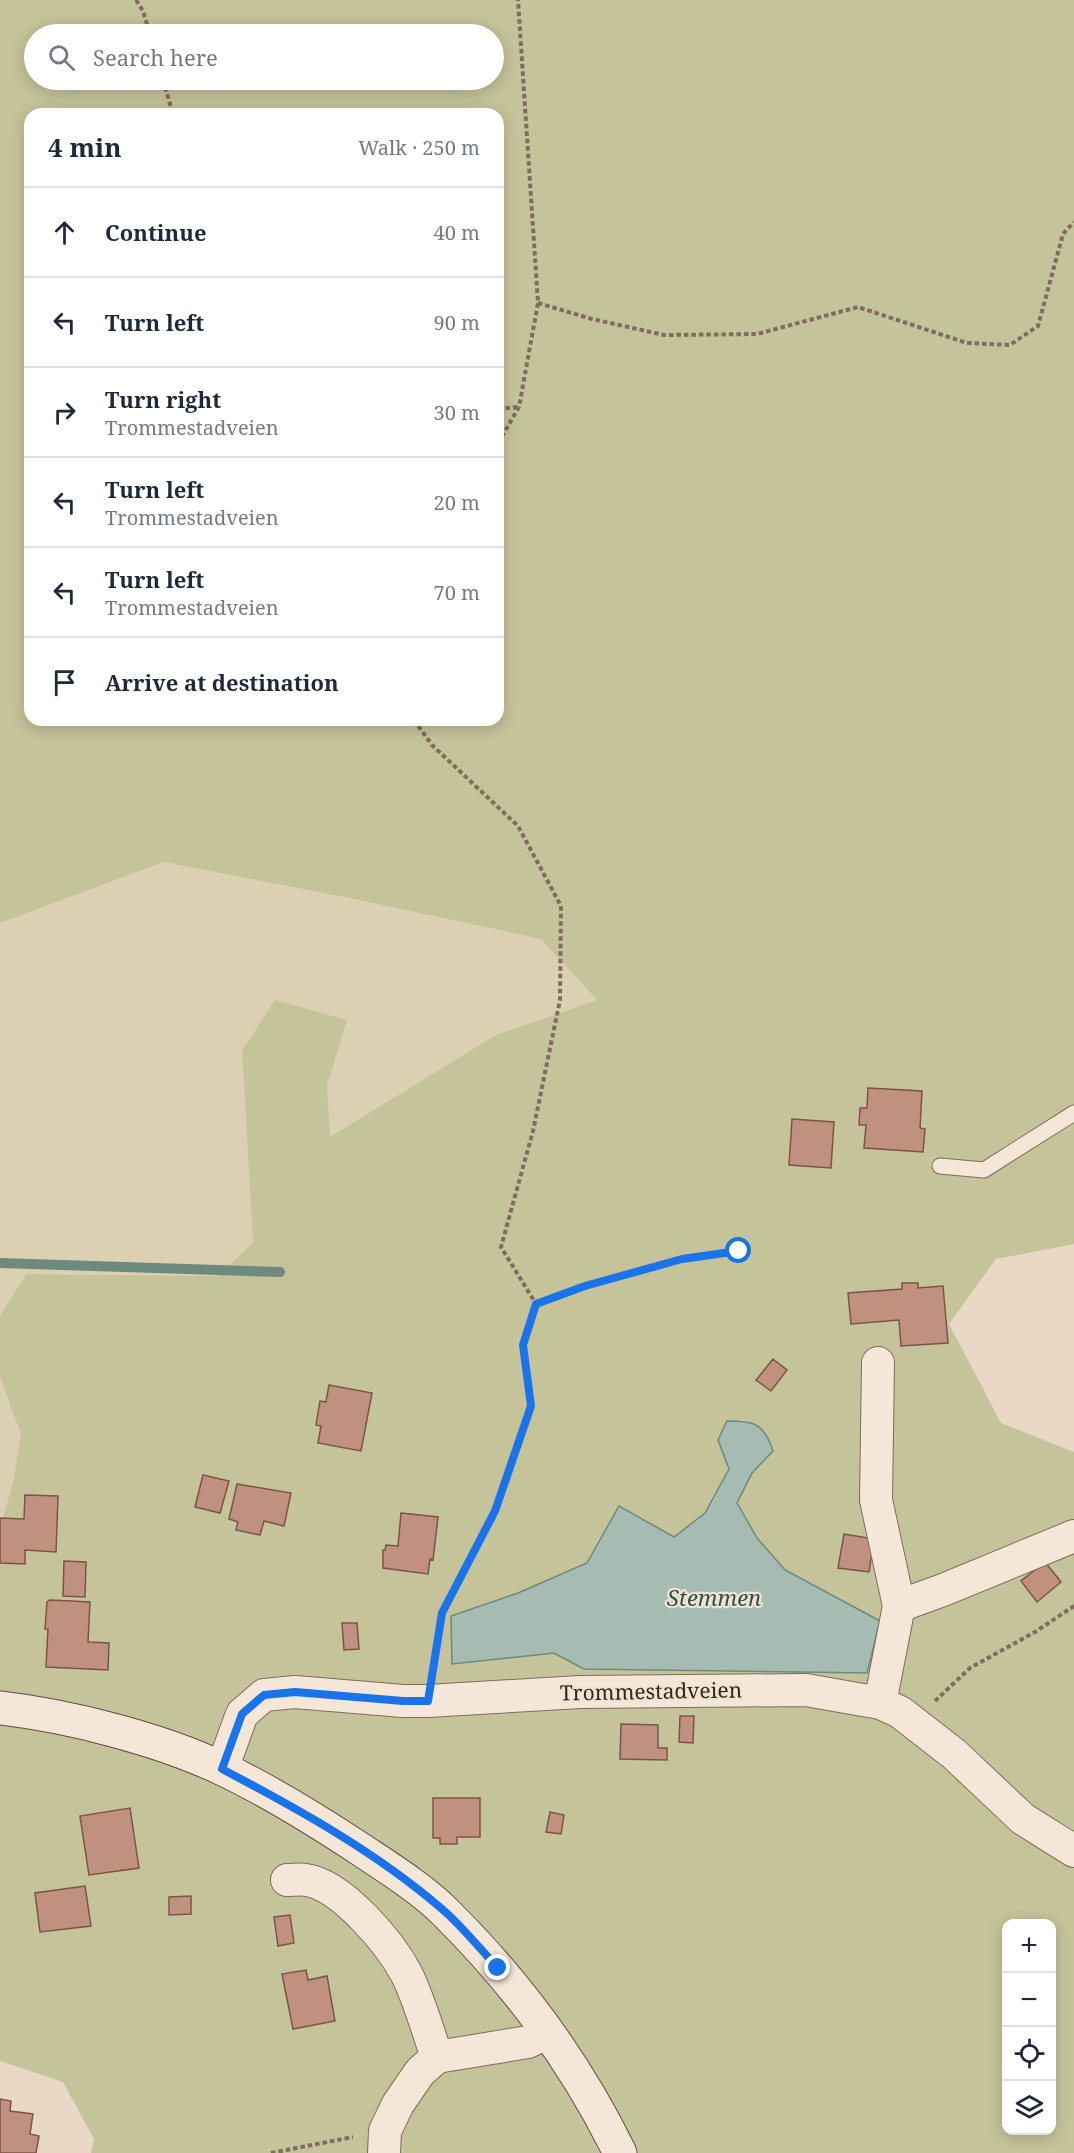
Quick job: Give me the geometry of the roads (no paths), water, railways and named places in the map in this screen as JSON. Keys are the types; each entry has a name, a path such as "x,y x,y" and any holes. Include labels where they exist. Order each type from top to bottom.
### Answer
{"main road":[{"path":"0,1708 27,1711 96,1726 182,1752 222,1769 280,1799 385,1866 443,1910 498,1968 548,2032 580,2080 620,2153"}],"street":[{"path":"878,1363 876,1500 899,1606 880,1703"},
{"path":"899,1606 1074,1536"},
{"name":"Trommestadveien","path":"222,1769 242,1714 264,1695 295,1692 428,1701 580,1692 796,1690 880,1703 900,1712 954,1754 1023,1819 1074,1851"},
{"path":"287,1880 307,1880 325,1887 343,1898 372,1926 407,1975 437,2057"},
{"path":"385,2142 398,2104 420,2072 437,2057 528,2042 548,2032"}],"lane":[{"path":"940,1166 984,1170 1074,1113"}],"water":[{"name":"Stemmen","path":"727,1421 751,1423 762,1429 773,1451 752,1473 737,1503 757,1538 785,1570 880,1621 867,1673 584,1669 554,1653 452,1664 451,1616 518,1593 587,1563 619,1506 674,1537 705,1513 729,1469 718,1440"}],"waterway":[{"path":"0,1263 280,1272"}]}
